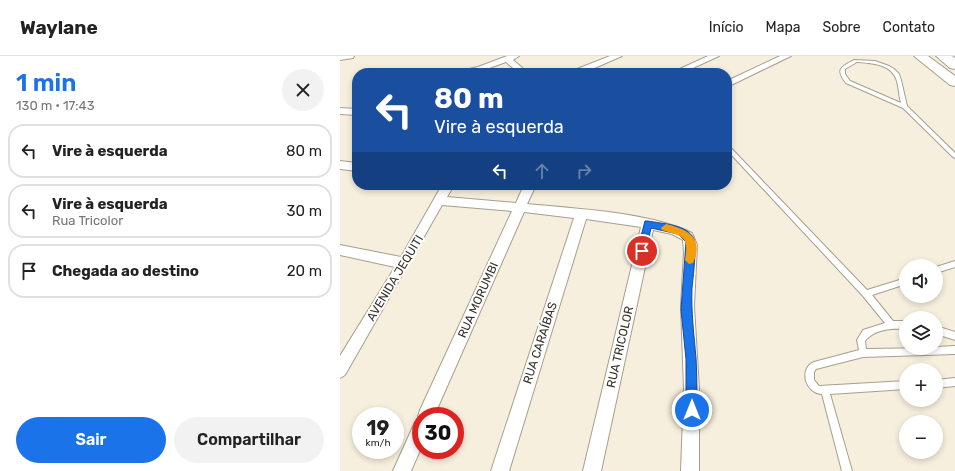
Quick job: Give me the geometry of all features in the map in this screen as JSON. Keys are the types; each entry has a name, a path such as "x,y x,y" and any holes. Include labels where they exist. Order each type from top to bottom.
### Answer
{"highway":[{"path":"943,56 955,65"}],"main road":[{"path":"914,56 941,71"},
{"path":"920,56 955,82"}],"street":[{"path":"340,57 350,56"},
{"path":"588,68 618,56"},
{"path":"687,68 715,56"},
{"path":"732,82 787,56"},
{"path":"478,68 511,57 520,68"},
{"path":"340,111 352,112"},
{"path":"340,165 352,166"},
{"name":"AVENIDA JEQUITI","path":"340,370 346,347 404,263 446,190"},
{"name":"RUA MORUMBI","path":"430,407 528,190"},
{"path":"440,201 520,206 648,224 680,231 688,237 692,246 689,264 686,310 691,359 692,395 690,471"},
{"name":"RUA CARAÍBAS","path":"500,471 581,215"},
{"name":"RUA TRICOLOR","path":"592,471 648,224"},
{"path":"340,250 404,263"},
{"path":"402,471 412,448"}],"lane":[{"path":"904,107 900,96 899,78 889,68 875,62 865,61 849,63 844,67 842,71 843,76 852,85 886,98 904,107 955,156"},
{"path":"732,152 866,294 891,324"},
{"path":"943,268 955,264"},
{"path":"866,294 899,283"},
{"path":"863,353 862,340 866,333 891,324 899,325"},
{"path":"943,332 955,336"},
{"path":"899,385 819,390 813,386 809,376 810,370 814,366 863,353 955,350"},
{"path":"943,383 955,382"},
{"path":"824,390 847,471"}],"slow traffic":[{"path":"666,228 686,234 691,241 692,246 689,260"}],"route":[{"path":"642,251 648,224 680,231 686,234 691,241 692,246 689,264 686,310 691,359 692,410"}]}
